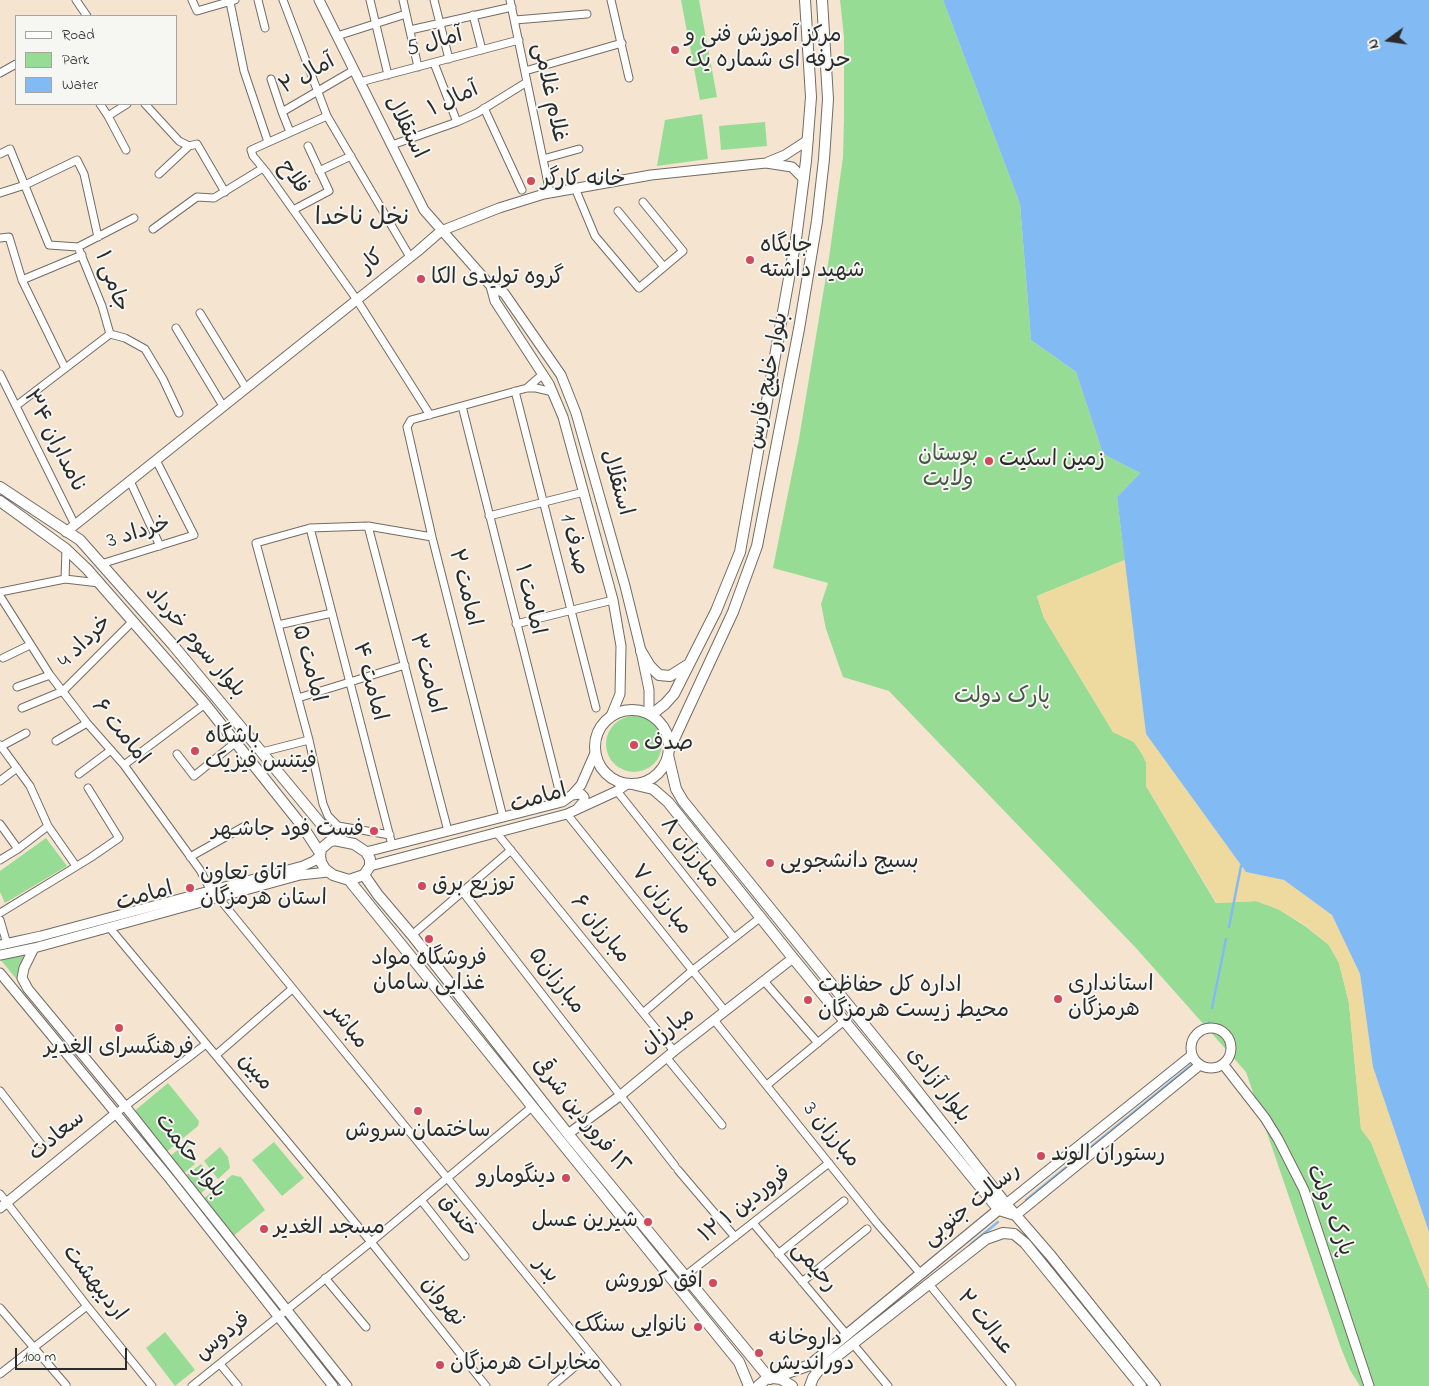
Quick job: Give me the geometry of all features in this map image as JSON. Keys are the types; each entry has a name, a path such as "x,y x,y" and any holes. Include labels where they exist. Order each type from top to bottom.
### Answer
{"main road":[{"name":"بلوار خلیج فارس","path":"650,715 665,704 674,694 716,611 740,552 773,374 796,239 804,179 811,97 805,0"},
{"name":"بلوار خلیج فارس","path":"668,752 733,612 757,546 799,329 817,221 828,99 822,0"},
{"name":"بلوار سوم خرداد","path":"0,488 80,540 173,645 326,830 344,841"},
{"name":"بلوار سوم خرداد","path":"0,501 66,548 100,583 236,742 303,827 320,854"},
{"path":"641,651 654,671 664,676 675,673 690,664"},
{"path":"632,710 650,715 658,722 668,740 668,752 663,766 655,776 644,782 630,784 618,781 603,770 596,753 596,736 604,722 611,716 632,710"},
{"name":"بلوار آزادی","path":"668,752 676,789 680,798 897,1064 1002,1207"},
{"name":"بلوار آزادی","path":"630,784 653,789 668,802 844,1021 1002,1207"},
{"path":"303,827 308,827 312,824 314,819 312,814"},
{"path":"334,840 354,844 366,852 370,859 367,870 349,880 339,878 328,872 321,862 321,849 334,840"},
{"name":"١٢ فروردین شرقی","path":"367,870 378,895 412,935 568,1134 747,1353 772,1378"},
{"name":"١٢ فروردین شرقی","path":"349,880 739,1362 749,1386"},
{"path":"369,904 368,893 372,892 378,895"},
{"path":"1002,1207 1016,1215 1052,1256 1156,1386"},
{"name":"رسالت جنوبی","path":"810,1386 825,1359 846,1335 1002,1207"},
{"path":"947,1252 956,1262 986,1239 996,1234 1006,1233 1017,1236 1025,1243 1141,1386"},
{"name":"رسالت جنوبی","path":"758,1386 766,1380 825,1359 853,1344 956,1262"},
{"path":"890,1298 899,1308"},
{"path":"739,1362 747,1363 749,1360 747,1353"},
{"path":"772,1378 781,1379 792,1386"}],"street":[{"path":"76,0 86,15"},
{"path":"192,0 197,11 232,1 244,71 268,142 327,116"},
{"path":"258,0 265,28"},
{"path":"283,0 327,116 410,257"},
{"name":"استقلال","path":"319,0 424,210 491,286 504,293 561,375 576,413 625,586 649,690 650,715"},
{"path":"370,0 388,75"},
{"path":"403,0 418,67"},
{"path":"434,0 449,59"},
{"path":"611,0 629,78"},
{"path":"410,30 473,16 511,3"},
{"name":"غلام غلامی","path":"511,3 550,193"},
{"path":"337,36 406,14"},
{"path":"514,20 587,14"},
{"path":"473,16 482,50"},
{"name":"آمال 5","path":"360,82 519,40"},
{"path":"525,71 622,43"},
{"path":"434,63 457,122"},
{"path":"0,73 15,65"},
{"name":"آمال ۲","path":"271,79 282,112 354,70"},
{"name":"آمال ۱","path":"392,145 457,122 527,82"},
{"path":"101,105 126,150"},
{"path":"108,116 125,105"},
{"path":"146,105 179,141 189,146"},
{"path":"484,108 522,190"},
{"path":"282,112 290,132"},
{"path":"766,163 789,153 808,140"},
{"name":"فلاح","path":"268,142 251,150 253,156 357,300 430,415"},
{"path":"158,174 189,146 197,144 225,192"},
{"path":"293,210 329,190 308,146"},
{"path":"0,154 10,148 49,245 78,247"},
{"path":"543,159 579,149"},
{"path":"319,171 351,156"},
{"path":"0,193 25,185 77,160 84,174 98,237"},
{"path":"766,163 792,167 804,179"},
{"name":"کار","path":"66,532 357,300 441,230 499,208 550,193 651,175 766,163"},
{"path":"153,229 197,197 214,198 263,168"},
{"path":"575,188 595,236 639,288 683,251 643,202"},
{"path":"618,211 664,267"},
{"name":"جامی ۱","path":"16,406 110,334 102,306 78,247 134,218"},
{"path":"0,238 9,236 22,280 66,368"},
{"path":"22,280 82,255"},
{"name":"استقلال","path":"491,286 496,301 553,392 563,417 584,492 614,600 621,646 620,694 611,716"},
{"path":"200,313 246,388"},
{"path":"176,328 223,406"},
{"path":"110,334 125,338 144,349 163,379 180,413"},
{"name":"نامداران ۳۴","path":"0,374 75,525"},
{"path":"527,388 543,374"},
{"path":"527,388 553,392"},
{"name":"امامت ۲","path":"503,817 432,536 407,427 408,422 411,420 527,388"},
{"name":"صدف 1","path":"515,390 596,708"},
{"name":"امامت ۱","path":"462,406 562,802"},
{"name":"خرداد 3","path":"101,564 194,535 156,460"},
{"path":"130,481 160,546"},
{"path":"489,516 584,492"},
{"path":"310,528 368,526 432,536"},
{"name":"امامت ۳","path":"368,526 448,831"},
{"name":"امامت ۵","path":"310,528 256,543 309,740 323,804 328,816 338,826 390,836"},
{"name":"امامت ۴","path":"310,528 392,845"},
{"path":"65,579 66,548"},
{"path":"0,592 65,579 100,583"},
{"name":"امامت ۶","path":"0,596 50,675 87,723 124,765 200,870 214,894"},
{"path":"516,624 614,600"},
{"path":"278,625 332,613"},
{"name":"خرداد 4","path":"63,691 133,621"},
{"path":"3,658 30,646"},
{"path":"298,698 405,665"},
{"path":"17,687 50,675"},
{"path":"22,708 63,691"},
{"path":"124,765 205,704"},
{"path":"56,740 87,723"},
{"path":"26,733 0,746 30,786 48,826 76,866"},
{"path":"262,752 309,740"},
{"path":"177,754 194,776 236,742"},
{"path":"79,774 111,750"},
{"name":"امامت","path":"366,852 562,802 581,785 596,753"},
{"path":"0,781 16,768"},
{"name":"امامت","path":"367,870 496,832 567,814 630,784"},
{"path":"0,913 119,838 88,788"},
{"name":"مبارزان ۸","path":"618,791 734,938"},
{"path":"572,795 581,794 584,797 584,801 576,810"},
{"name":"مبارزان ۷","path":"567,814 725,1011"},
{"path":"0,824 18,849"},
{"path":"0,860 48,826"},
{"path":"190,857 245,826"},
{"name":"مبارزان ۶","path":"496,832 674,1051"},
{"path":"412,935 511,850"},
{"name":"امامت","path":"0,955 34,948 109,927 303,866 314,861 320,854"},
{"name":"امامت","path":"4,944 300,874 328,872"},
{"name":"مبارزان۵","path":"462,891 676,1168 735,1237"},
{"name":"مباشر","path":"214,894 447,1178"},
{"path":"643,1013 693,970 761,918"},
{"path":"0,920 4,944"},
{"name":"مبین","path":"109,927 370,1242"},
{"name":"بلوار حکمت","path":"34,948 24,968 22,978 28,989 125,1106 347,1386"},
{"name":"مبارزان","path":"568,1134 621,1095 666,1057 793,958"},
{"name":"بلوار حکمت","path":"0,973 170,1179 277,1318 333,1386"},
{"path":"764,981 818,1043"},
{"path":"216,1055 292,989"},
{"name":"مبارزان 3","path":"714,1020 828,1163 920,1273"},
{"path":"767,1085 844,1021"},
{"path":"1206,1028 1219,1029 1229,1039 1231,1052 1223,1064 1212,1068 1200,1065 1192,1055 1191,1048 1195,1036 1206,1028"},
{"path":"115,1114 206,1044"},
{"name":"رسالت جنوبی","path":"1002,1207 1192,1055"},
{"path":"666,1057 722,1125"},
{"name":"پارک دولت","path":"1223,1064 1265,1118 1304,1190 1369,1386"},
{"name":"رسالت جنوبی","path":"1016,1215 1200,1065"},
{"path":"0,1091 41,1144"},
{"name":"فردوس","path":"192,1386 370,1242 533,1106"},
{"name":"سعادت","path":"4,1206 115,1114"},
{"name":"۱۲ فروردین ۱","path":"685,1276 828,1163"},
{"name":"بدر","path":"447,1178 617,1386"},
{"name":"اردیبهشت","path":"0,1194 4,1206 152,1386"},
{"name":"خندق","path":"421,1200 465,1256"},
{"path":"778,1254 844,1201"},
{"name":"رحیمی","path":"753,1223 846,1335"},
{"path":"802,1282 867,1229"},
{"name":"نهروان","path":"370,1242 486,1386"},
{"path":"325,1278 366,1327"},
{"name":"عدالت ۲","path":"929,1284 1012,1386"},
{"path":"0,1374 87,1306"},
{"path":"0,1308 66,1385"},
{"path":"853,1344 888,1386"},
{"path":"552,1386 590,1354"},
{"path":"220,1364 238,1386"}],"green space":[{"path":"681,0 699,0 717,97 700,100"},
{"name":"بوستان ولایت","path":"840,0 943,0 1020,204 1031,340 1076,372 1103,454 1140,473 1117,497 1125,560 1037,596 1044,618 1113,732 1134,742 1142,754 1146,762 1146,786 1216,903 1256,901 1278,909 1305,926 1329,945 1339,963 1349,1003 1361,1129 1371,1142 1429,1289 1429,1386 1360,1386 1350,1370 1341,1348 1246,1072 1136,948 889,691 843,677 826,629 821,604 828,583 773,568 799,439 829,258 843,157 844,37"},
{"path":"702,114 708,159 657,166 665,120"},
{"path":"765,122 767,146 721,150 719,126"},
{"path":"634,716 645,718 654,724 660,733 662,744 660,755 654,764 645,770 634,772 623,770 614,764 608,755 606,744 608,733 614,724 623,718"},
{"path":"46,838 67,866 5,903 0,892 0,871"},
{"path":"24,954 20,967 18,981 0,959"},
{"path":"168,1083 199,1121 198,1126 165,1153 132,1113"},
{"path":"274,1142 304,1178 282,1196 252,1160"},
{"path":"186,1143 193,1151 188,1155 195,1164 183,1174 169,1157"},
{"path":"220,1147 228,1157 230,1168 218,1179 204,1161"},
{"path":"201,1164 215,1181 199,1195 185,1176"},
{"path":"232,1175 241,1177 265,1210 232,1237 202,1200"},
{"path":"165,1332 195,1370 175,1386 146,1348"}],"sand":[{"path":"1125,560 1146,734 1246,872 1284,880 1332,915 1360,974 1373,1067 1429,1232 1429,1289 1371,1142 1361,1129 1349,1003 1339,963 1329,945 1305,925 1278,909 1256,901 1217,903 1146,786 1146,762 1142,754 1134,742 1113,732 1044,618 1037,596"}],"water":[{"path":"943,0 1429,0 1429,1232 1373,1067 1360,974 1332,915 1284,880 1246,872 1146,734 1117,497 1140,473 1103,454 1076,372 1031,340 1020,204"}],"waterway":[{"path":"1229,927 1241,866"},
{"path":"1212,1008 1226,939"},
{"path":"1026,1200 1194,1063"},
{"path":"971,1244 998,1222"}],"place":[{"name":"مرکز آموزش فنی و حرفه ای شماره یک","path":"675,50"},
{"name":"خانه کارگر","path":"531,181"},
{"name":"جایگاه شهید داشته","path":"750,260"},
{"name":"گروه تولیدی الکا","path":"421,279"},
{"name":"زمین اسکیت","path":"989,461"},
{"name":"صدف","path":"634,745"},
{"name":"باشگاه فیتنس فیزیک","path":"195,751"},
{"name":"فست فود جاشـهر","path":"374,831"},
{"name":"بسیج دانشجویی","path":"770,863"},
{"name":"توزیع برق","path":"422,886"},
{"name":"اتاق تعاون استان هرمزگان","path":"190,888"},
{"name":"فروشگاه مواد غذایی سامان","path":"429,939"},
{"name":"استانداری هرمزگان","path":"1058,999"},
{"name":"اداره کل حفاظت محیط زیست هرمزگان","path":"808,1000"},
{"name":"فرهنگسرای الغدیر","path":"119,1028"},
{"name":"ساختمان سروش","path":"418,1111"},
{"name":"رستوران الوند","path":"1041,1156"},
{"name":"دینگومارو","path":"566,1178"},
{"name":"شیرین عسل","path":"648,1222"},
{"name":"مسجد الغدیر","path":"264,1229"},
{"name":"افق کوروش","path":"713,1283"},
{"name":"نانوایی سنگک","path":"698,1327"},
{"name":"داروخانه دوراندیش","path":"759,1353"},
{"name":"مخابرات هرمزگان","path":"440,1365"}],"district":[{"name":"نخل ناخدا","path":"362,220"}]}
